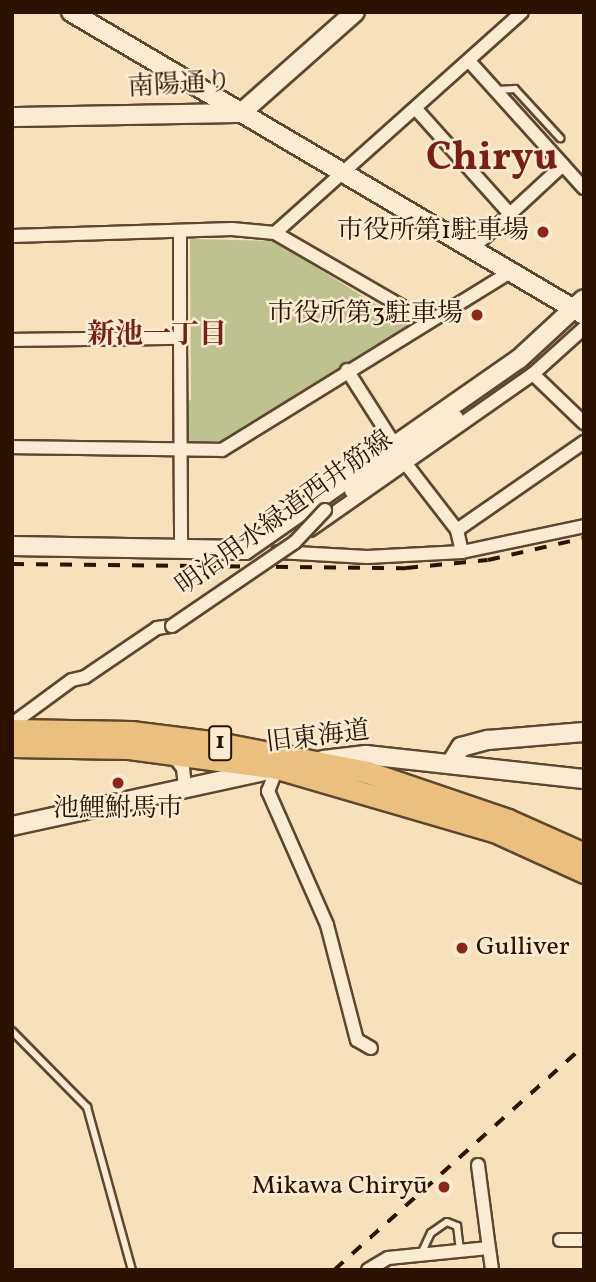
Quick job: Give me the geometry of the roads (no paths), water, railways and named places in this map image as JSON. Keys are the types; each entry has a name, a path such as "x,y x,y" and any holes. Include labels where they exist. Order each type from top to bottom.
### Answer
{"highway":[{"name":"1","path":"12,727 131,732 311,761 419,797 584,872"},
{"name":"1","path":"12,746 129,748 277,768 419,797 508,820 584,854"}],"street":[{"path":"71,12 513,270 580,315"},
{"name":"南陽通り","path":"12,117 241,113 355,12"},
{"path":"275,233 347,173 522,12"},
{"path":"468,61 584,188"},
{"path":"416,109 509,214"},
{"path":"474,247 563,165"},
{"path":"12,236 232,229 275,233 427,321"},
{"path":"180,232 181,548"},
{"path":"12,447 222,450 347,370 513,270"},
{"path":"580,315 533,374 278,552 367,557 462,552 584,526"},
{"path":"12,546 245,550 396,447 580,315"},
{"name":"明治用水緑道西井筋線","path":"12,727 72,680 85,677 158,628 172,626 295,542 325,510 521,373 580,315"},
{"path":"12,340 180,338"},
{"path":"347,370 396,447"},
{"path":"533,374 584,423"},
{"path":"457,530 584,442"},
{"path":"406,464 457,530 462,552"},
{"path":"451,763 461,747 488,740 584,732"},
{"path":"172,754 183,768 185,788"},
{"name":"旧東海道","path":"12,826 311,761 366,755 584,779"},
{"path":"277,768 268,791 327,925 357,1041 371,1048"},
{"path":"478,1165 492,1270"},
{"path":"560,1240 584,1240"},
{"path":"368,1270 388,1258 489,1248"}],"lane":[{"path":"495,90 515,89 560,138"},
{"path":"12,1032 87,1107 132,1270"},
{"path":"421,1254 431,1233 447,1222 457,1226 460,1250"}],"railway":[{"path":"12,564 406,568 488,560 584,538"},
{"path":"334,1270 584,1046"}],"place":[{"name":"市役所第1駐車場","path":"543,232"},
{"name":"市役所第3駐車場","path":"477,315"},
{"name":"池鯉鮒馬市","path":"118,783"},
{"name":"Gulliver","path":"462,948"},
{"name":"Mikawa Chiryū","path":"444,1187"}],"district":[{"name":"Chiryu","path":"492,159"},
{"name":"新池一丁目","path":"157,336"}]}
